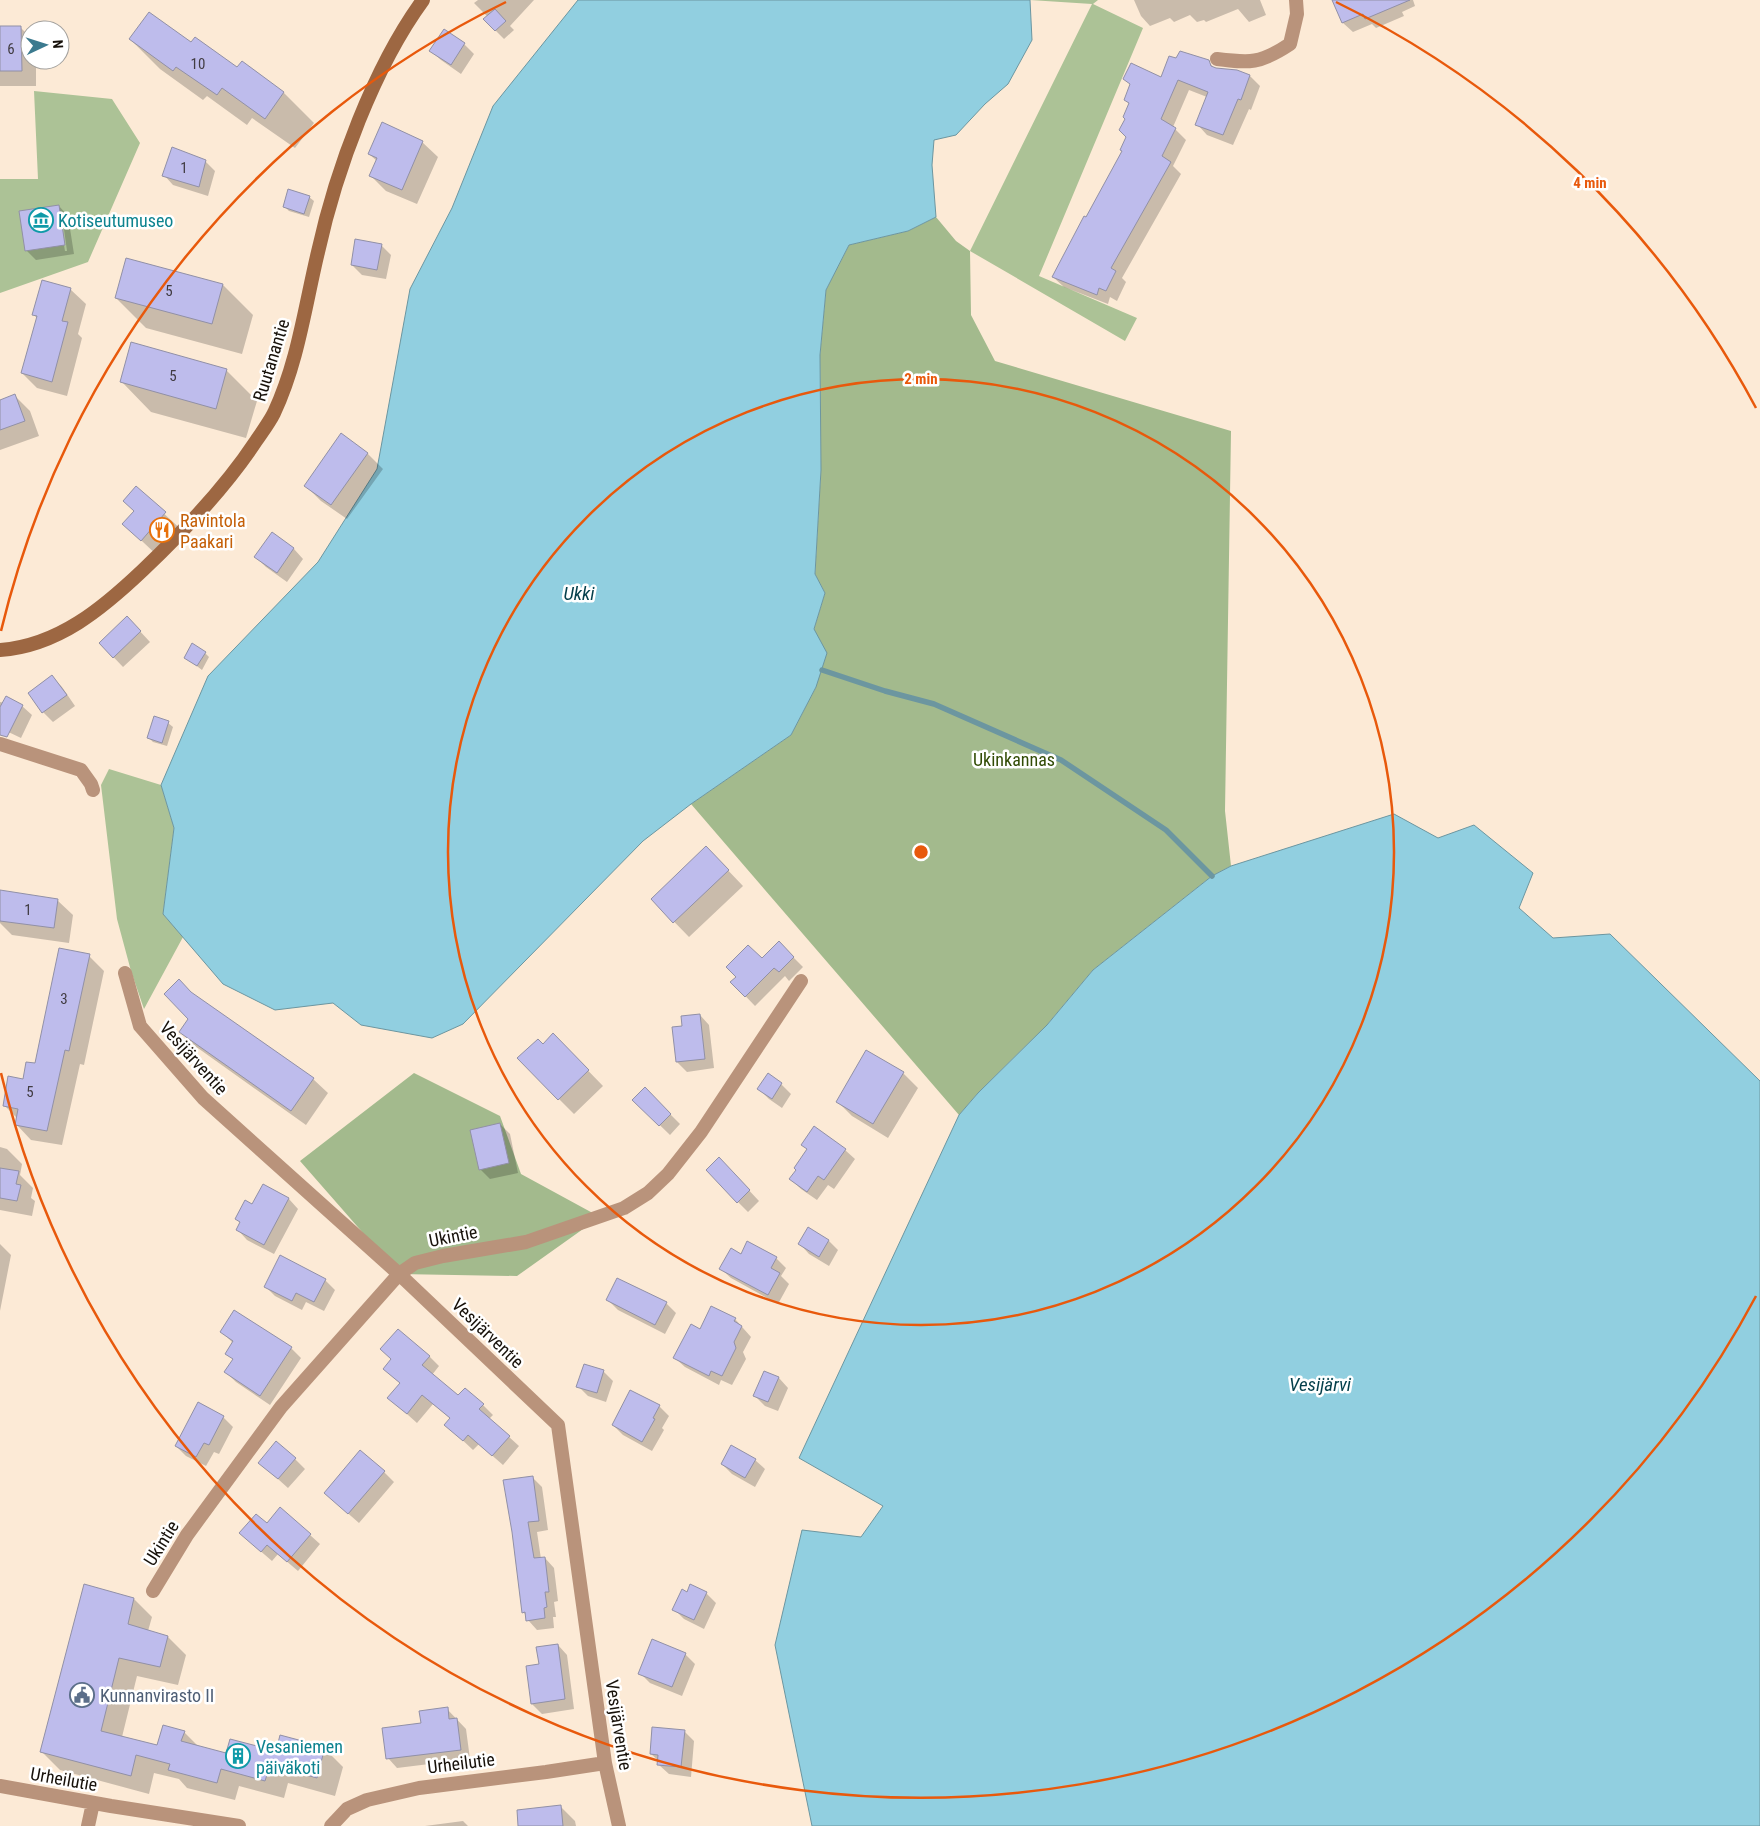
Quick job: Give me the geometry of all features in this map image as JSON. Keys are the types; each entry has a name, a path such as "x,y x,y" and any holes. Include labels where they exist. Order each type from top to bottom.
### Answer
{"main road":[{"name":"Ruutanantie","path":"0,650 37,644 61,634 103,606 119,593 182,530 246,457 273,414 292,367 318,249 340,173 370,95 395,45 423,0"}],"street":[{"path":"1216,59 1245,63 1271,57 1290,44 1297,14 1296,0"},
{"path":"0,744 81,770 93,790"},
{"name":"Vesijärventie","path":"125,973 140,1026 203,1098 399,1274 558,1425 605,1763 619,1826"},
{"name":"Ukintie","path":"153,1591 187,1535 281,1407 399,1274 415,1263 443,1256 526,1242 624,1208 648,1193 668,1174 701,1132 801,981"},
{"name":"Urheilutie","path":"331,1826 347,1809 367,1800 419,1788 605,1763"},
{"name":"Urheilutie","path":"0,1786 239,1826"},
{"path":"88,1826 93,1803"}],"green space":[{"path":"1030,0 1098,0 1093,4 1143,28 1039,276 1137,318 1125,341 970,251 1092,4"},
{"path":"34,91 112,99 140,143 88,262 0,293 0,179 38,179"},
{"name":"Ukinkannas","path":"936,217 956,241 970,251 971,315 995,361 1231,431 1225,811 1231,866 1212,876 1093,970 1047,1025 978,1093 959,1115 691,804 791,735 816,687 814,629 825,593 815,574 821,470 820,355 826,290 849,245 908,231"},
{"path":"109,769 161,785 174,828 163,914 183,937 144,1009 131,971 117,919 101,785"},
{"path":"414,1073 500,1116 521,1174 600,1217 517,1276 399,1274 300,1161"}],"water":[{"name":"Ukki","path":"578,0 1030,0 1032,40 1008,84 985,104 956,135 934,140 932,165 936,217 908,231 849,245 826,290 820,355 821,470 815,574 825,593 814,629 827,653 816,687 791,735 691,804 643,841 463,1024 432,1038 361,1025 333,1003 275,1010 223,984 163,914 174,828 161,785 208,676 318,562 377,469 410,289 452,208 493,106"},
{"name":"Vesijärvi","path":"1394,814 1438,838 1474,825 1533,873 1519,908 1553,938 1610,934 1760,1081 1760,1826 812,1826 775,1645 802,1530 861,1537 883,1506 799,1458 959,1115 978,1093 1047,1025 1093,970 1212,876 1231,866"}],"building":[{"path":"1332,0 1410,0 1365,19 1363,14 1342,23"},
{"path":"495,9 506,21 495,31 483,19"},
{"path":"149,12 191,42 195,37 237,67 242,61 284,92 265,119 222,88 217,95 176,67 173,71 129,39"},
{"path":"0,26 20,26 20,70 22,71 0,71"},
{"path":"444,29 465,43 451,65 429,51"},
{"path":"1180,51 1209,60 1211,66 1216,68 1237,70 1250,75 1241,100 1238,99 1223,135 1195,125 1208,92 1178,80 1161,119 1176,128 1162,156 1171,162 1111,268 1116,271 1106,291 1099,288 1097,295 1052,277 1084,216 1086,217 1122,151 1120,150 1126,137 1119,130 1125,119 1123,117 1129,103 1124,100 1130,84 1123,79 1131,63 1161,77 1169,56 1176,58"},
{"path":"382,122 423,141 402,190 369,176 377,158 368,154"},
{"path":"172,147 206,160 199,187 162,176"},
{"path":"288,189 310,196 304,214 283,207"},
{"name":"Kotiseutumuseo","path":"59,205 65,245 25,251 19,211"},
{"path":"355,239 382,244 377,270 351,265"},
{"path":"126,258 223,284 212,324 115,298"},
{"path":"42,280 71,288 62,321 68,322 52,382 21,373 37,316 32,315"},
{"path":"131,342 227,369 216,409 120,382"},
{"path":"15,394 25,421 0,430 0,400"},
{"path":"341,433 368,453 331,505 304,486"},
{"path":"136,486 166,512 141,541 122,524 134,511 123,501"},
{"path":"272,532 294,548 277,573 254,557"},
{"path":"127,616 141,631 113,658 99,643"},
{"path":"192,643 206,652 197,666 184,658"},
{"path":"52,675 67,695 42,713 28,693"},
{"path":"6,696 23,705 7,737 0,735 0,707"},
{"path":"154,716 169,721 162,743 147,738"},
{"path":"706,846 729,870 673,923 651,899"},
{"path":"0,890 58,899 54,928 0,921"},
{"path":"779,941 794,957 779,972 774,968 745,997 730,982 736,977 726,967 748,945 762,958"},
{"path":"59,948 90,954 69,1051 65,1050 47,1131 15,1125 18,1109 3,1106 8,1076 23,1079 26,1062 35,1063"},
{"path":"179,979 191,992 314,1078 291,1111 179,1032 188,1019 164,994"},
{"path":"700,1014 705,1059 676,1062 672,1027 682,1026 681,1016"},
{"path":"553,1033 589,1070 558,1100 517,1058 538,1039 543,1044"},
{"path":"866,1050 904,1072 873,1124 836,1102"},
{"path":"768,1073 782,1083 772,1099 757,1089"},
{"path":"645,1087 671,1114 659,1126 632,1100"},
{"path":"500,1123 509,1163 479,1170 470,1130"},
{"path":"814,1126 846,1149 824,1180 818,1176 807,1192 789,1179 807,1149 801,1145"},
{"path":"719,1157 750,1190 737,1203 706,1170"},
{"path":"0,1168 19,1171 16,1184 21,1185 17,1201 0,1198"},
{"path":"263,1184 289,1198 264,1245 236,1230 240,1222 235,1219 245,1200 252,1204"},
{"path":"808,1227 829,1240 819,1257 798,1244"},
{"path":"747,1241 777,1257 771,1268 780,1273 768,1295 719,1269 731,1248 741,1254"},
{"path":"280,1255 326,1279 314,1302 296,1293 292,1301 264,1287"},
{"path":"617,1278 667,1302 655,1325 606,1300"},
{"path":"711,1306 736,1318 734,1321 742,1326 734,1342 736,1348 722,1376 711,1371 709,1376 673,1358 691,1324 700,1329"},
{"path":"234,1310 292,1347 260,1396 224,1372 233,1359 225,1354 233,1341 220,1332"},
{"path":"398,1329 430,1356 422,1365 458,1395 465,1388 484,1404 479,1409 510,1436 492,1456 468,1435 463,1441 444,1425 450,1418 422,1395 407,1414 387,1398 400,1383 383,1369 391,1359 380,1349"},
{"path":"584,1364 604,1370 597,1393 576,1387"},
{"path":"764,1371 779,1377 768,1402 753,1396"},
{"path":"630,1390 660,1405 653,1418 655,1419 642,1442 612,1425"},
{"path":"198,1402 224,1416 209,1445 204,1443 196,1457 175,1446"},
{"path":"276,1441 296,1458 278,1479 258,1463"},
{"path":"731,1445 756,1459 745,1478 721,1464"},
{"path":"360,1450 385,1471 348,1514 324,1493"},
{"path":"533,1476 539,1521 528,1522 534,1558 545,1557 549,1592 545,1592 547,1607 544,1608 545,1618 526,1621 525,1612 522,1613 512,1532 503,1480"},
{"path":"280,1507 311,1534 287,1562 267,1545 261,1552 239,1533 256,1514 267,1523"},
{"name":"Kunnanvirasto II","path":"84,1584 134,1598 128,1624 168,1636 160,1667 119,1658 101,1731 157,1745 163,1725 185,1731 181,1741 226,1753 230,1739 276,1751 280,1735 325,1747 317,1778 270,1765 265,1781 221,1769 217,1783 168,1770 170,1764 136,1755 131,1776 40,1752"},
{"path":"690,1584 707,1592 694,1620 672,1610 682,1589 687,1592"},
{"path":"652,1639 686,1653 672,1687 638,1674"},
{"path":"558,1644 565,1699 531,1704 526,1666 539,1664 536,1647"},
{"path":"448,1707 449,1719 457,1718 461,1750 386,1759 382,1728 421,1723 419,1711"},
{"path":"652,1727 685,1730 681,1767 657,1765 658,1755 650,1754"},
{"path":"561,1805 563,1826 518,1826 517,1810"}],"waterway":[{"path":"822,670 885,691 934,704 1061,760 1166,830 1212,876"}],"place":[{"name":"Kotiseutumuseo","path":"41,220"},
{"name":"Ravintola Paakari","path":"162,530"},
{"name":"Kunnanvirasto II","path":"82,1695"},
{"name":"Vesaniemen päiväkoti","path":"238,1756"}]}
